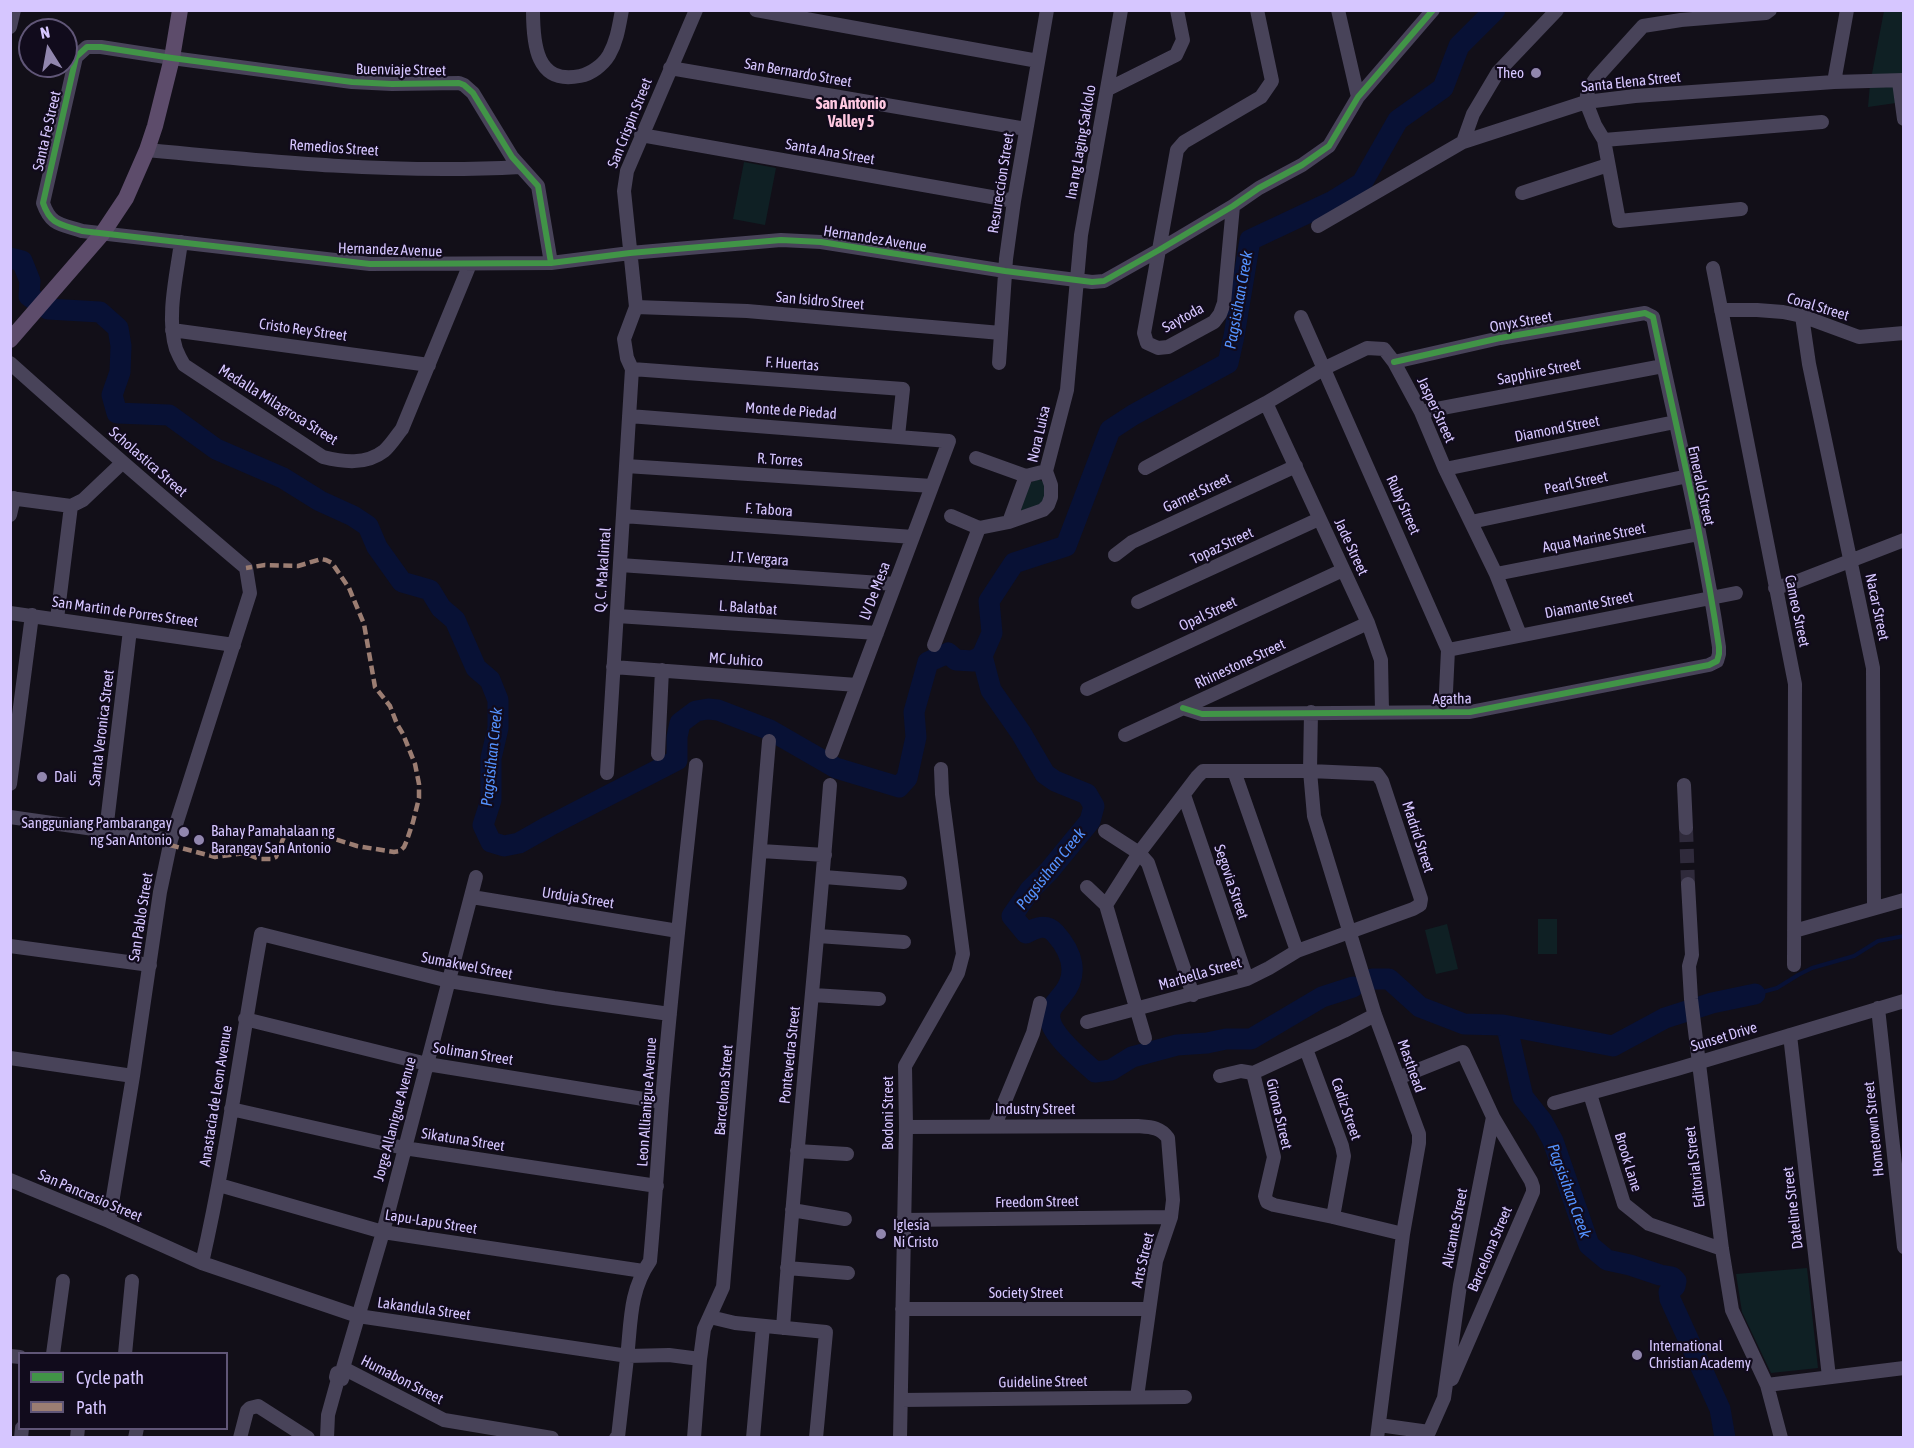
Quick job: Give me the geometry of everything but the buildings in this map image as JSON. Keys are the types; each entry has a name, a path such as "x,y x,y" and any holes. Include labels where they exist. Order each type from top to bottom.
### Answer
{"main road":[{"path":"10,340 102,234 126,198 155,126 172,58 180,10"}],"street":[{"path":"10,27 14,10"},
{"path":"533,10 536,47 542,63 554,76 569,78 590,74 608,57 618,34 622,10"},
{"name":"San Crispin Street","path":"636,308 624,191 627,171 640,135 696,10"},
{"path":"756,10 1038,61"},
{"name":"Resureccion Street","path":"999,363 1005,272 1014,201 1047,10"},
{"name":"Ina ng Laging Saklolo","path":"1076,280 1081,235 1121,10"},
{"path":"1108,89 1176,56 1183,40 1178,10"},
{"path":"1159,250 1177,150 1184,142 1261,97 1272,81 1257,10"},
{"path":"1338,10 1358,97"},
{"path":"1462,142 1473,114 1498,72 1557,10"},
{"path":"1741,209 1619,221 1604,140 1586,102 1588,90 1596,78 1643,26 1681,20 1766,13 1770,10"},
{"path":"1834,82 1847,10"},
{"name":"Hernandez Avenue","path":"102,234 370,264 551,263 630,253 781,240 821,242 1005,272 1092,282 1104,281 1233,206 1259,188 1302,165 1329,146 1358,97 1432,11"},
{"name":"Santa Fe Street","path":"102,234 82,231 57,223 48,216 44,202 76,57 87,47 101,47 172,58"},
{"name":"Buenviaje Street","path":"172,58 352,82 459,83 464,85 473,93 520,167 538,186 551,263"},
{"name":"San Bernardo Street","path":"670,68 1026,129"},
{"name":"Santa Elena Street","path":"1318,226 1462,142 1586,102 1635,96 1834,82 1901,86"},
{"path":"1901,86 1904,119"},
{"path":"1604,140 1822,122"},
{"name":"Santa Ana Street","path":"640,135 1014,201"},
{"name":"Remedios Street","path":"147,150 357,168 520,167"},
{"path":"1522,193 1608,165"},
{"name":"Saytoda","path":"1159,250 1144,333 1147,343 1158,348 1168,347 1214,322 1220,314 1224,303 1233,206"},
{"name":"Medalla Milagrosa Street","path":"181,242 172,330 176,350 184,365 323,457 342,462 362,461 384,451 402,429 470,264"},
{"name":"Cameo Street","path":"1713,268 1775,588 1796,684 1794,965"},
{"name":"Nora Luisa","path":"979,528 1009,522 1043,510 1048,505 1051,497 1051,484 1046,471 1067,390 1076,280"},
{"name":"San Isidro Street","path":"636,308 747,311 1001,333"},
{"name":"Q. C. Makalintal","path":"607,773 632,369 627,358 624,339 636,308"},
{"name":"Coral Street","path":"1721,310 1783,312 1802,316 1859,337 1904,333"},
{"name":"Onyx Street","path":"1394,363 1500,338 1645,313 1653,317"},
{"name":"Nacar Street","path":"1802,316 1809,364 1873,668 1874,909"},
{"name":"Ruby Street","path":"1301,317 1448,650 1445,712"},
{"name":"Emerald Street","path":"1653,317 1712,597 1719,647 1717,661"},
{"name":"Cristo Rey Street","path":"172,330 429,365"},
{"name":"Jasper Street","path":"1145,468 1266,403 1325,368 1367,348 1384,349 1422,412 1445,469 1496,574 1520,636"},
{"name":"Scholastica Street","path":"10,363 122,463 246,568 250,593"},
{"name":"Sapphire Street","path":"1422,412 1663,366"},
{"name":"F. Huertas","path":"632,369 903,389 898,436"},
{"name":"Jade Street","path":"1266,403 1368,623 1381,660 1382,711"},
{"name":"Monte de Piedad","path":"629,416 949,441"},
{"name":"Diamond Street","path":"1445,469 1675,422"},
{"name":"LV De Mesa","path":"832,752 949,441"},
{"path":"976,458 1026,476 1046,471"},
{"path":"10,515 12,498 71,506 83,500 122,463"},
{"name":"R. Torres","path":"626,466 932,486"},
{"name":"Garnet Street","path":"1115,555 1132,542 1296,466"},
{"path":"1009,522 1026,476"},
{"name":"Pearl Street","path":"1471,522 1688,476"},
{"path":"57,619 71,506"},
{"name":"F. Tabora","path":"623,516 913,537"},
{"path":"934,645 979,528 951,516"},
{"name":"Topaz Street","path":"1138,603 1319,519"},
{"name":"Aqua Marine Street","path":"1496,574 1699,534"},
{"path":"1775,588 1904,540"},
{"name":"J.T. Vergara","path":"620,565 895,585"},
{"name":"Opal Street","path":"1087,689 1342,570"},
{"name":"San Pablo Street","path":"109,1221 160,892 171,840 250,593"},
{"name":"Diamante Street","path":"1448,650 1736,593"},
{"name":"San Martin de Porres Street","path":"10,613 234,645"},
{"path":"10,784 32,615"},
{"name":"L. Balatbat","path":"617,616 877,633"},
{"name":"Rhinestone Street","path":"1125,735 1368,623"},
{"name":"Santa Veronica Street","path":"106,831 130,630"},
{"name":"Agatha","path":"1183,708 1202,714 1470,712 1709,665 1717,661"},
{"name":"MC Juhico","path":"613,667 857,685"},
{"path":"658,754 662,670"},
{"name":"Masthead","path":"1311,712 1314,816 1375,1015 1419,1134 1403,1234 1378,1431"},
{"name":"Barcelona Street","path":"694,1437 704,1329 723,1287 769,741"},
{"name":"Leon Allianigue Avenue","path":"617,1437 631,1306 643,1271 650,1261 670,1014 696,765"},
{"name":"Bodoni Street","path":"900,1437 906,1126 905,1066 958,974 963,954 942,794 941,769"},
{"path":"1106,905 1138,853 1203,771 1311,771"},
{"path":"1234,771 1297,951"},
{"name":"Madrid Street","path":"1311,771 1377,774 1382,781 1421,899 1420,905 1413,909 1350,930"},
{"path":"1684,784 1686,828"},
{"name":"Pontevedra Street","path":"783,1328 797,1151 824,878 830,785"},
{"name":"Segovia Street","path":"1184,795 1246,979"},
{"path":"10,817 171,840"},
{"path":"1106,831 1138,853 1148,863 1193,994"},
{"path":"761,851 825,855"},
{"name":"Jorge Allanigue Avenue","path":"327,1437 328,1415 383,1233 476,877"},
{"path":"824,878 900,883"},
{"name":"Editorial Street","path":"1688,884 1692,955 1689,966 1691,999 1722,1249 1732,1310 1767,1385 1781,1437"},
{"path":"1087,887 1106,905 1144,1038"},
{"name":"Urduja Street","path":"472,897 678,931"},
{"path":"1794,931 1904,900"},
{"name":"Marbella Street","path":"1087,1022 1246,979 1297,951 1350,930"},
{"name":"Sumakwel Street","path":"261,934 449,981 670,1014"},
{"name":"Anastacia de Leon Avenue","path":"202,1263 219,1185 261,934"},
{"path":"818,936 904,942"},
{"path":"10,946 150,965"},
{"path":"813,995 879,999"},
{"name":"Sunset Drive","path":"1554,1102 1590,1094 1904,1000"},
{"path":"995,1125 1034,1033 1040,1003"},
{"name":"Hometown Street","path":"1878,1008 1904,1247"},
{"name":"Girona Street","path":"1220,1076 1240,1071 1253,1073 1375,1015"},
{"name":"Soliman Street","path":"245,1019 427,1064 662,1102"},
{"name":"Dateline Street","path":"1790,1035 1829,1377"},
{"name":"Cadiz Street","path":"1306,1049 1344,1156 1334,1217"},
{"path":"1398,1078 1462,1052 1493,1117"},
{"path":"10,1058 133,1076"},
{"name":"Girona Street","path":"1253,1073 1274,1157 1265,1196 1267,1202 1334,1217"},
{"name":"Brook Lane","path":"1590,1094 1624,1203 1649,1224 1722,1249"},
{"name":"Sikatuna Street","path":"231,1109 404,1148 657,1186"},
{"name":"Barcelona Street","path":"1444,1398 1533,1192 1531,1181 1493,1117"},
{"name":"Alicante Street","path":"1378,1431 1429,1432 1444,1398 1460,1285 1493,1117"},
{"name":"Industry Street","path":"906,1126 1138,1126 1154,1127 1163,1132"},
{"name":"Arts Street","path":"1137,1397 1156,1261 1171,1217 1173,1200 1168,1138 1163,1132"},
{"path":"797,1151 847,1154"},
{"name":"San Pancrasio Street","path":"10,1180 156,1242"},
{"name":"Lapu-Lapu Street","path":"219,1185 383,1233 643,1271"},
{"path":"792,1210 845,1219"},
{"name":"Freedom Street","path":"903,1220 1171,1217"},
{"path":"1334,1217 1403,1234"},
{"name":"Lakandula Street","path":"156,1242 202,1263 358,1316 627,1356 669,1355 700,1359"},
{"path":"788,1268 848,1273"},
{"path":"53,1352 63,1281"},
{"path":"125,1352 132,1281"},
{"name":"Society Street","path":"902,1310 1149,1310"},
{"path":"710,1317 735,1323 826,1332 816,1437"},
{"path":"753,1437 763,1326"},
{"path":"1767,1385 1904,1368"},
{"name":"Humabon Street","path":"340,1374 444,1420 552,1437"},
{"name":"Guideline Street","path":"902,1400 1185,1397"},
{"path":"240,1437 248,1411 254,1406 258,1406 308,1437"}],"shaded area":[{"path":"1884,11 1903,11 1903,102 1868,107 1870,84"},
{"path":"744,162 776,168 765,225 733,219"},
{"path":"1038,479 1048,484 1046,498 1035,508 1017,514 1028,484"},
{"path":"1538,919 1557,919 1557,954 1538,954"},
{"path":"1447,924 1458,969 1436,974 1425,930"},
{"path":"1807,1268 1818,1368 1771,1373 1742,1312 1736,1274"}],"waterway":[{"name":"Pagsisihan Creek","path":"10,258 22,261 30,281 29,296 48,309 100,312 118,328 121,346 120,372 112,395 117,413 169,415 216,449 283,478 320,501 353,516 368,526 377,547 402,582 430,590 441,608 455,620 476,668 490,680 498,700 498,728 491,758 491,800 483,825 491,842 504,846 519,843 677,760 677,737 680,723 696,711 708,709 718,710 770,730 836,768 899,787 907,778 916,737 914,712 928,662 948,653 956,660 973,661 982,656 992,633 989,601 1014,563 1066,546 1110,430 1228,363 1250,240 1333,201 1362,183 1398,120 1443,88 1459,46 1495,10"},
{"name":"Pagsisihan Creek","path":"982,656 991,690 1021,733 1045,774 1055,781 1087,794 1094,806 1090,821 1049,871 1030,890 1012,916 1026,933 1041,927 1052,930 1066,948 1072,963 1071,979 1068,987 1051,1009 1050,1019 1056,1033 1095,1072 1111,1070 1132,1057 1177,1045 1226,1039 1251,1039 1322,997 1353,987"},
{"name":"Pagsisihan Creek","path":"1755,994 1777,988 1812,968 1854,956 1878,941 1904,936"},
{"name":"Pagsisihan Creek","path":"1372,979 1389,979 1420,1007 1464,1024 1503,1025 1613,1046 1665,1018 1712,1003 1755,994"},
{"name":"Pagsisihan Creek","path":"1503,1025 1508,1032 1523,1097 1542,1121 1553,1141 1589,1245 1607,1260 1672,1277 1676,1281 1675,1286 1669,1292 1670,1299 1720,1409 1725,1438"}],"tunnel":[{"path":"1686,828 1688,884"}],"marked path":[{"path":"170,845 215,857 245,853 259,859 271,859 276,857 288,831 299,828 357,846 394,852 404,847 413,822 419,798 415,764 390,706 375,687 364,624 349,588 332,563 321,559 298,566 265,565 246,568"}],"cycle path":[{"path":"551,263 538,186 512,157 473,93 464,85 459,83 352,82 101,47 87,47 76,57 43,203 53,220 82,231 370,264 551,263 630,253 781,240 821,242 1005,271 1092,282 1104,281 1159,250 1259,188 1302,165 1329,146 1358,97 1433,10"},
{"path":"1183,708 1202,714 1470,712 1709,665 1717,661 1719,647 1705,564 1653,317 1645,313 1500,338 1394,362"}],"place":[{"name":"Theo","path":"1536,73"},
{"name":"Dali","path":"42,777"},
{"name":"Sangguniang Pambarangay ng San Antonio","path":"184,832"},
{"name":"Bahay Pamahalaan ng Barangay San Antonio","path":"199,840"},
{"name":"Iglesia Ni Cristo","path":"881,1234"},
{"name":"International Christian Academy","path":"1637,1355"}],"district":[{"name":"San Antonio Valley 5","path":"851,113"}]}
